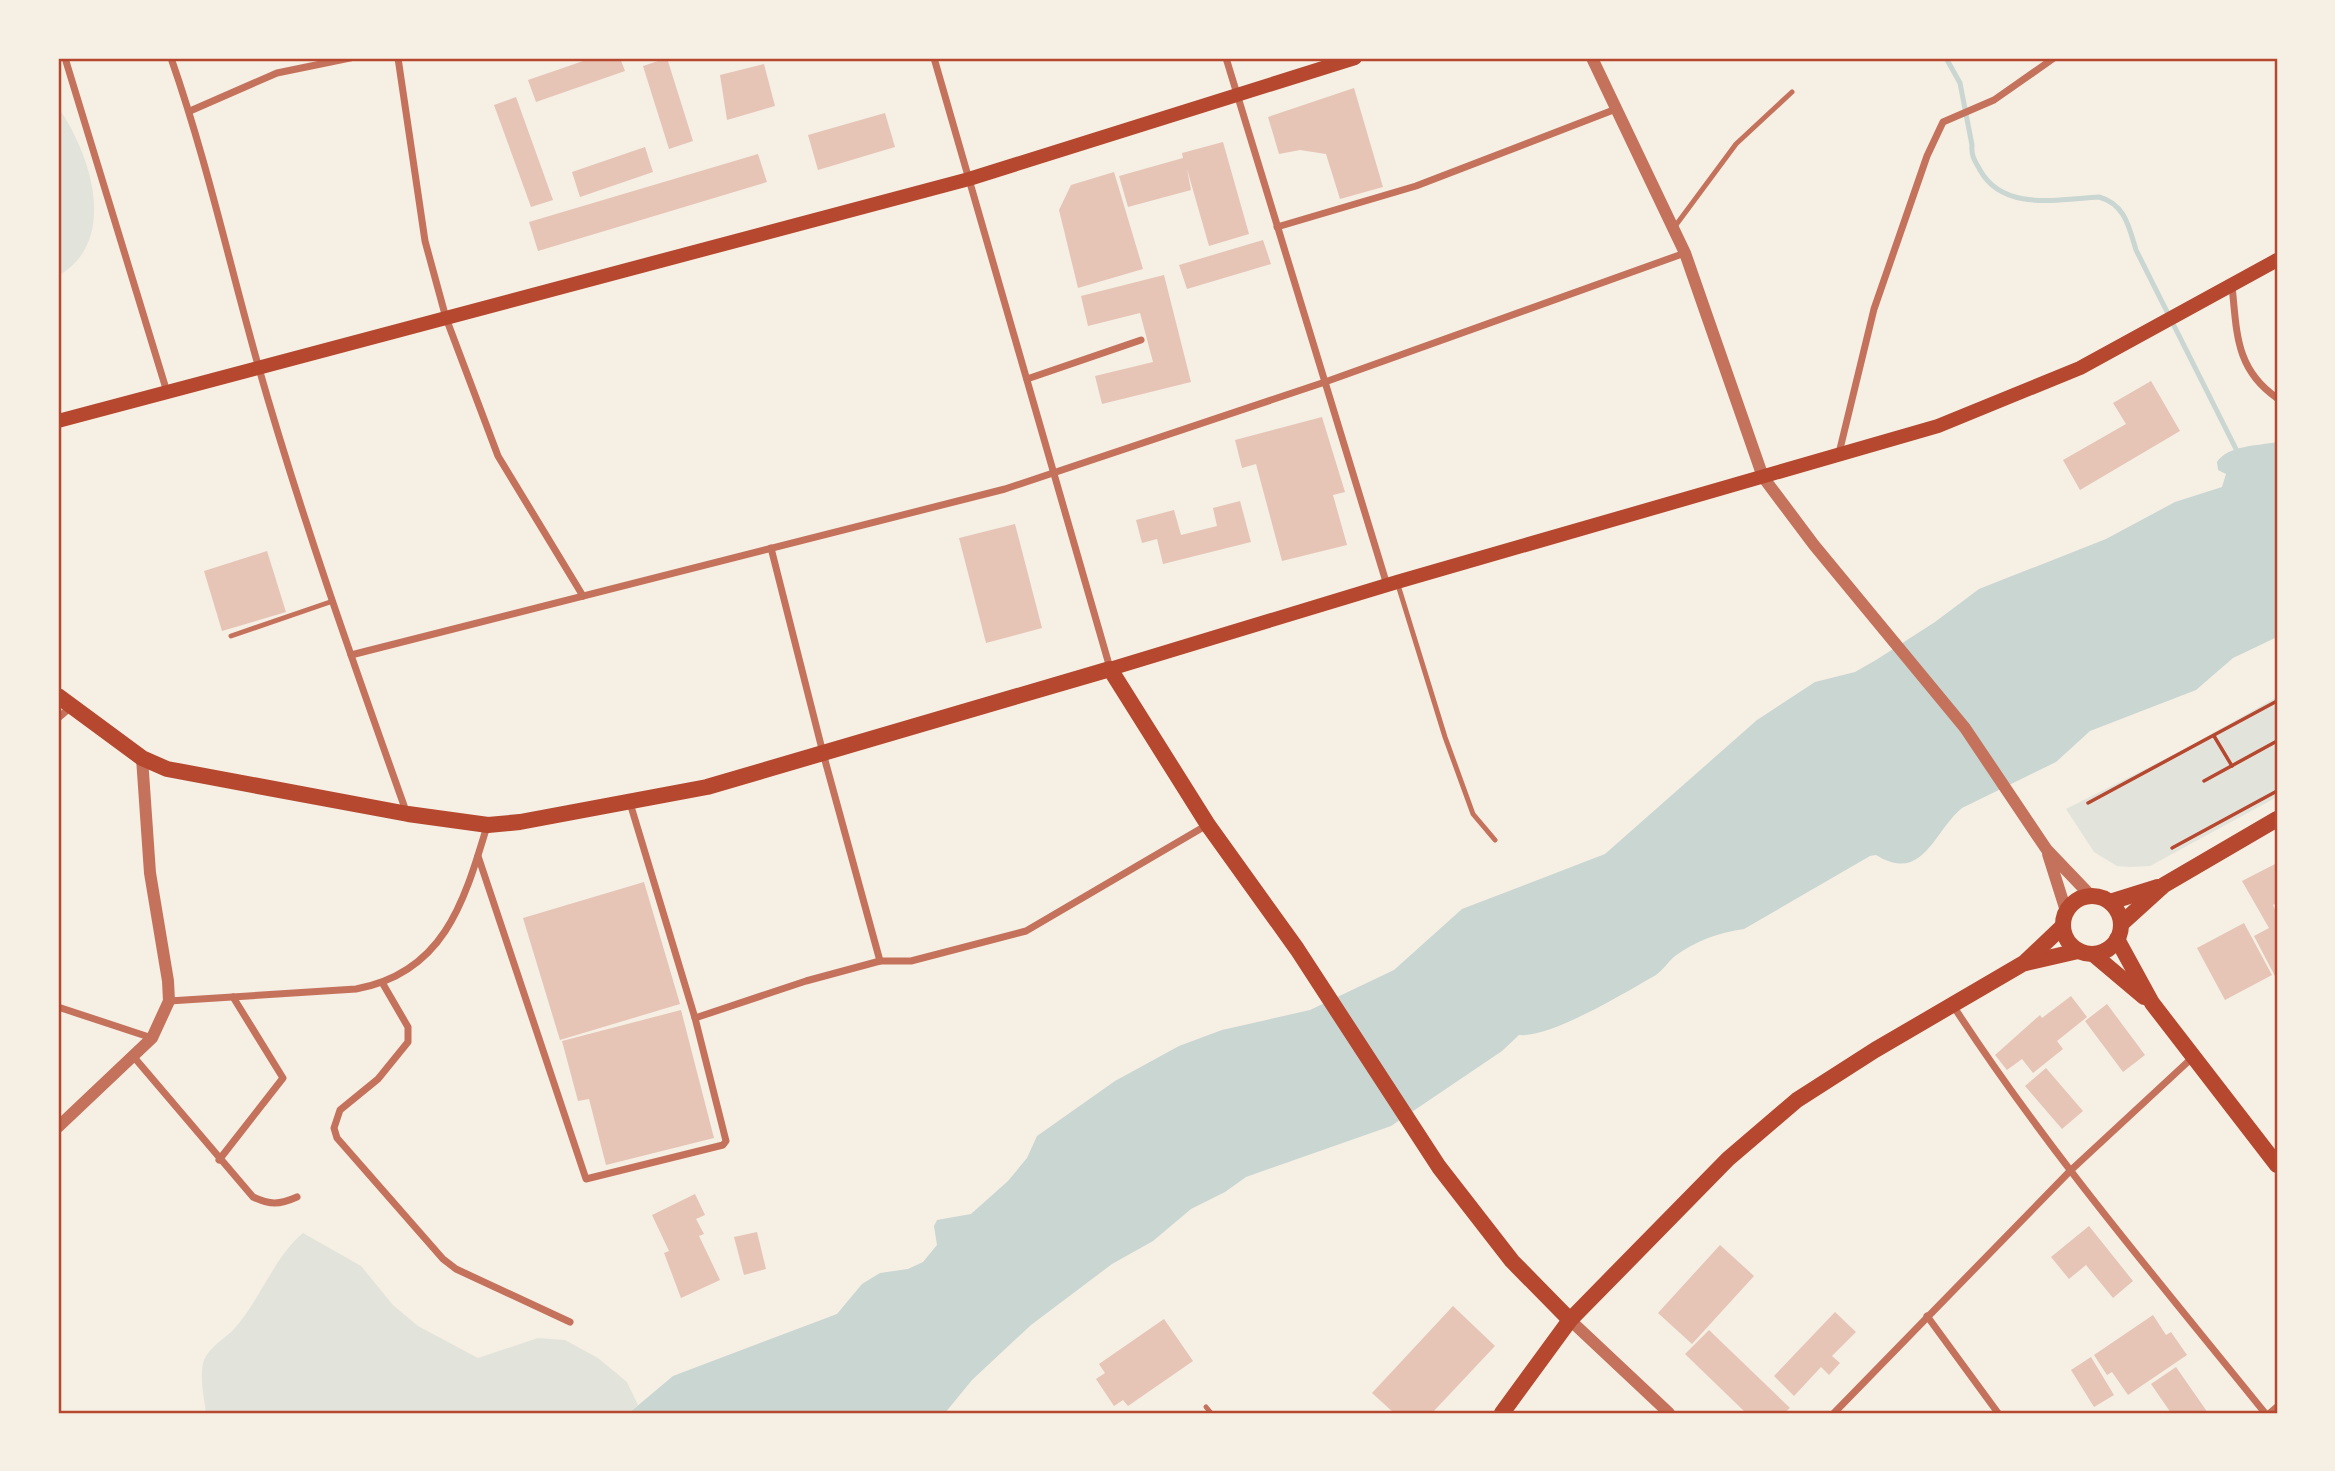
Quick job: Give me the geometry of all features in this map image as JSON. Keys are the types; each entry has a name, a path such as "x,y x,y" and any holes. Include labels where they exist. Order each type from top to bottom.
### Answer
{"main road":[{"path":"58,421 969,179 1354,58"},
{"path":"58,696 142,758 200,778 488,825 630,803 706,787 1392,583 1938,426 2080,369 2277,260"},
{"path":"1110,669 1208,825 1297,948 1439,1167 1513,1261 1570,1320"},
{"path":"1502,1413 1570,1320 1728,1160 1797,1100 1952,1004 2024,963 2064,919 2076,900 2091,896 2110,902 2164,885 2277,819"},
{"path":"2024,963 2107,950 2119,932 2164,885"},
{"path":"2110,902 2119,932 2152,1003 2277,1165"},
{"path":"2064,919 2067,940 2152,1003"}],"street":[{"path":"65,58 167,391"},
{"path":"171,58 190,111 259,367 333,601 408,814"},
{"path":"190,111 277,73 351,58"},
{"path":"398,58 423,229 446,318 498,456 583,596"},
{"path":"934,58 1110,669"},
{"path":"1226,58 1325,382 1392,583"},
{"path":"1592,58 1685,253 1763,477 1864,606 1965,728 2047,850 2091,896"},
{"path":"1839,453 1874,309 1927,156 1943,122 1994,100 2054,58"},
{"path":"1278,227 1416,186 1616,108"},
{"path":"351,655 1005,489 1325,382 1685,253"},
{"path":"2232,285 2244,361 2251,376 2277,398"},
{"path":"1027,379 1141,340"},
{"path":"771,548 880,961"},
{"path":"58,718 71,706"},
{"path":"58,1127 152,1038 169,1001 150,873 142,758"},
{"path":"478,856 586,1180 725,1144 695,1018 630,803"},
{"path":"169,1001 356,989 383,984 403,975 430,951 464,895 488,825"},
{"path":"695,1018 806,981 880,961 911,961 1026,931 1208,825"},
{"path":"2047,850 2064,919"},
{"path":"383,984 408,1027 408,1042 378,1079 340,1110 334,1128 337,1138 443,1259 469,1277 570,1322"},
{"path":"219,1160 283,1078 233,997"},
{"path":"1952,1004 2009,1092 2265,1413"},
{"path":"58,1007 152,1038"},
{"path":"133,1056 253,1197 268,1204 282,1204 297,1197"},
{"path":"1834,1413 2070,1171 2193,1057"},
{"path":"1927,1316 1998,1413"},
{"path":"1570,1320 1667,1413"},
{"path":"2270,1413 2277,1407"}],"lane":[{"path":"1674,229 1736,144 1792,92"},
{"path":"1392,583 1473,814 1494,840"},
{"path":"231,636 333,601"},
{"path":"1206,1407 1211,1413"}],"path":[{"path":"2088,803 2277,701"},
{"path":"2214,736 2232,766"},
{"path":"2204,781 2277,741"},
{"path":"2172,848 2277,791"}],"shaded area":[{"path":"58,107 70,126 88,171 94,219 89,241 77,260 58,276"},
{"path":"2277,442 2277,637 2233,658 2196,690 2090,731 2056,762 1962,808 1916,859 1905,863 1892,862 1876,855 1870,856 1744,929 1726,932 1691,946 1675,956 1656,975 1608,1002 1550,1029 1519,1035 1502,1051 1391,1126 1246,1177 1225,1192 1191,1209 1153,1241 1112,1264 1031,1325 972,1380 945,1413 629,1413 673,1376 837,1314 862,1284 880,1273 908,1269 923,1262 937,1245 934,1226 937,1220 971,1214 1008,1181 1027,1158 1037,1136 1115,1081 1179,1046 1222,1030 1310,1010 1394,970 1462,909 1605,854 1757,720 1815,682 1855,672 1935,622 1979,589 2106,539 2175,502 2222,487 2226,474 2218,470 2217,462 2222,456 2236,449"},
{"path":"2277,697 2277,797 2150,866 2117,866 2094,852 2066,809 2179,752"},
{"path":"303,1233 361,1266 393,1305 418,1326 478,1358 538,1338 565,1340 598,1358 627,1382 638,1405 629,1413 206,1413 202,1386 204,1360 243,1318 284,1254"}],"building":[{"path":"592,58 620,58 625,71 536,102 528,80"},
{"path":"667,58 693,141 669,149 643,66"},
{"path":"764,64 775,106 727,120 720,75"},
{"path":"1354,88 1383,187 1340,199 1326,154 1300,150 1279,154 1268,117"},
{"path":"516,97 553,200 531,207 494,105"},
{"path":"885,113 895,147 818,170 808,135"},
{"path":"1223,142 1249,234 1209,246 1187,169 1191,190 1128,207 1119,176 1183,158 1182,153"},
{"path":"645,147 653,172 580,197 572,172"},
{"path":"758,154 767,182 538,251 529,222"},
{"path":"1114,172 1143,269 1078,288 1059,210 1071,185"},
{"path":"1263,240 1271,264 1187,289 1179,265"},
{"path":"1164,275 1191,382 1102,404 1095,376 1153,362 1140,313 1088,326 1081,296"},
{"path":"2151,381 2180,431 2080,490 2063,460 2126,424 2113,403"},
{"path":"1322,417 1345,492 1333,495 1347,545 1282,561 1256,464 1242,468 1235,440"},
{"path":"1240,501 1251,542 1163,564 1157,539 1142,543 1136,520 1174,510 1181,535 1217,526 1213,508"},
{"path":"1015,524 1042,628 986,643 959,538"},
{"path":"267,551 286,612 222,631 204,571"},
{"path":"2277,863 2277,903 2273,905 2277,914 2277,980 2254,936 2269,928 2242,881"},
{"path":"644,882 680,1004 560,1040 523,918"},
{"path":"2244,923 2272,975 2225,1000 2197,948"},
{"path":"2071,996 2087,1017 2057,1041 2063,1049 2033,1073 2022,1059 2007,1070 1995,1055 2040,1015 2042,1018"},
{"path":"2107,1004 2145,1055 2123,1072 2085,1021"},
{"path":"681,1010 714,1138 606,1165 589,1099 578,1101 562,1041"},
{"path":"2046,1068 2083,1111 2062,1129 2025,1086"},
{"path":"695,1194 705,1215 696,1219 704,1234 699,1236 720,1280 681,1298 664,1253 669,1251 652,1215"},
{"path":"2089,1226 2133,1281 2113,1298 2086,1265 2069,1279 2051,1257"},
{"path":"757,1232 766,1269 744,1275 734,1237"},
{"path":"1720,1245 1754,1276 1692,1344 1658,1313"},
{"path":"1453,1306 1495,1346 1432,1413 1394,1413 1372,1393"},
{"path":"1835,1312 1856,1332 1832,1356 1840,1363 1829,1375 1821,1367 1794,1396 1774,1376"},
{"path":"2153,1315 2166,1335 2171,1332 2187,1355 2128,1395 2112,1372 2107,1375 2094,1355"},
{"path":"1164,1319 1193,1361 1128,1406 1123,1400 1114,1406 1096,1379 1105,1373 1099,1364"},
{"path":"1709,1330 1790,1408 1784,1413 1746,1413 1685,1354"},
{"path":"2091,1357 2114,1395 2094,1407 2071,1370"},
{"path":"2176,1367 2208,1413 2171,1413 2151,1384"}],"waterway":[{"path":"1946,58 1960,83 1974,158 1990,183 2017,198 2050,200 2099,197 2108,200 2120,211 2136,250 2238,453"}]}
